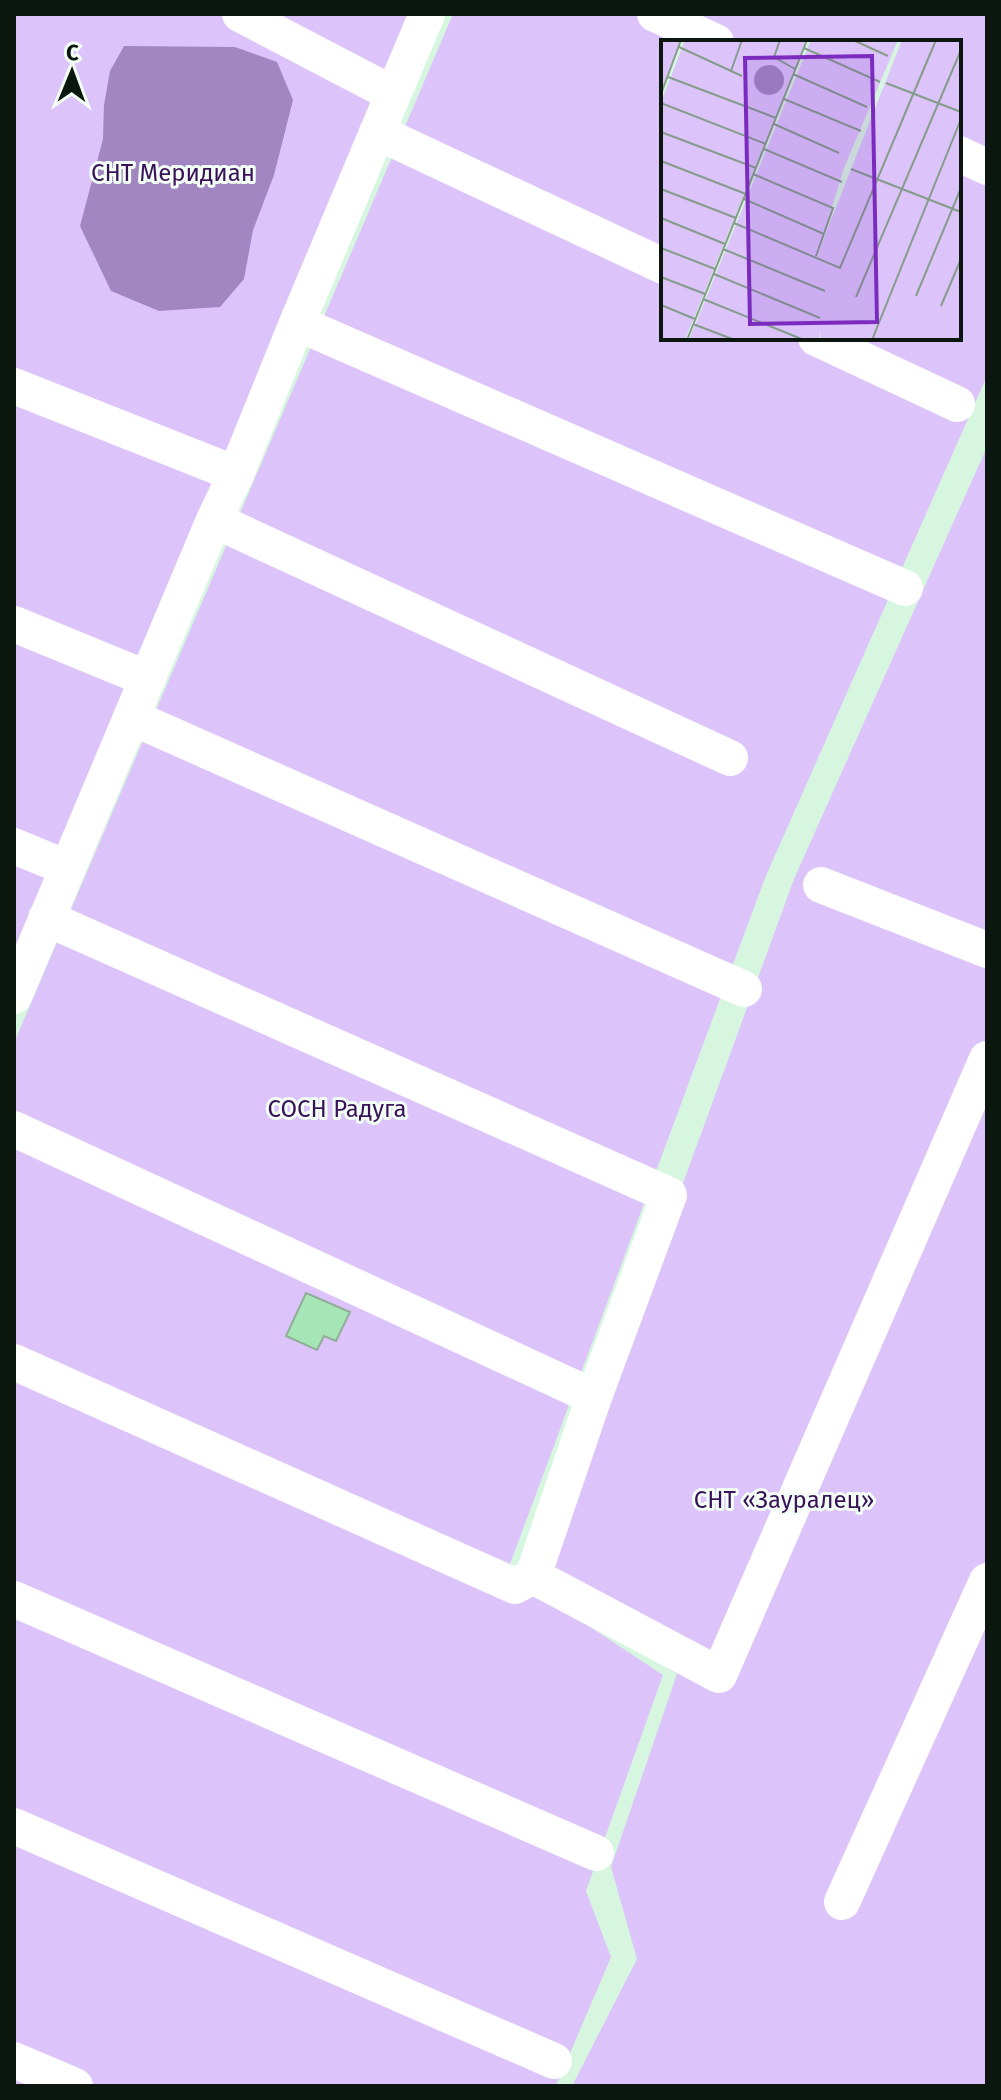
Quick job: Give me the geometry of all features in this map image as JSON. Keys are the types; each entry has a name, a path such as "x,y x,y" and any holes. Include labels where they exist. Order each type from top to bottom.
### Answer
{"street":[{"path":"240,14 393,94"},
{"path":"14,996 427,14"},
{"path":"655,14 712,40"},
{"path":"377,132 661,265"},
{"path":"961,155 987,167"},
{"path":"297,323 905,588"},
{"path":"820,340 957,404"},
{"path":"14,386 236,474"},
{"path":"214,520 730,758"},
{"path":"14,624 148,679"},
{"path":"131,717 744,989"},
{"path":"14,846 67,868"},
{"path":"821,885 987,950"},
{"path":"14,1362 515,1586 533,1576 594,1397 669,1195 46,918"},
{"path":"533,1576 719,1675 987,1059"},
{"path":"14,1129 594,1397"},
{"path":"842,1902 987,1581"},
{"path":"14,1599 596,1853"},
{"path":"14,1826 554,2061"},
{"path":"14,2060 75,2086"}],"green space":[{"name":"СНТ Меридиан","path":"14,14 414,14 14,961"},
{"name":"СОСН Радуга","path":"453,14 987,14 987,376 765,878 507,1572 663,1675 586,1891 611,1957 556,2086 14,2086 14,1043"},
{"name":"СНТ «Зауралец»","path":"987,447 987,2086 572,2086 637,1959 611,1867 677,1674 536,1586 794,879"}],"shaded area":[{"path":"124,46 235,47 277,62 293,100 274,175 253,230 244,279 220,307 159,311 111,291 80,226 103,139 104,105 110,71"}],"building":[{"path":"306,1293 350,1312 336,1341 324,1336 317,1350 286,1336"}]}
